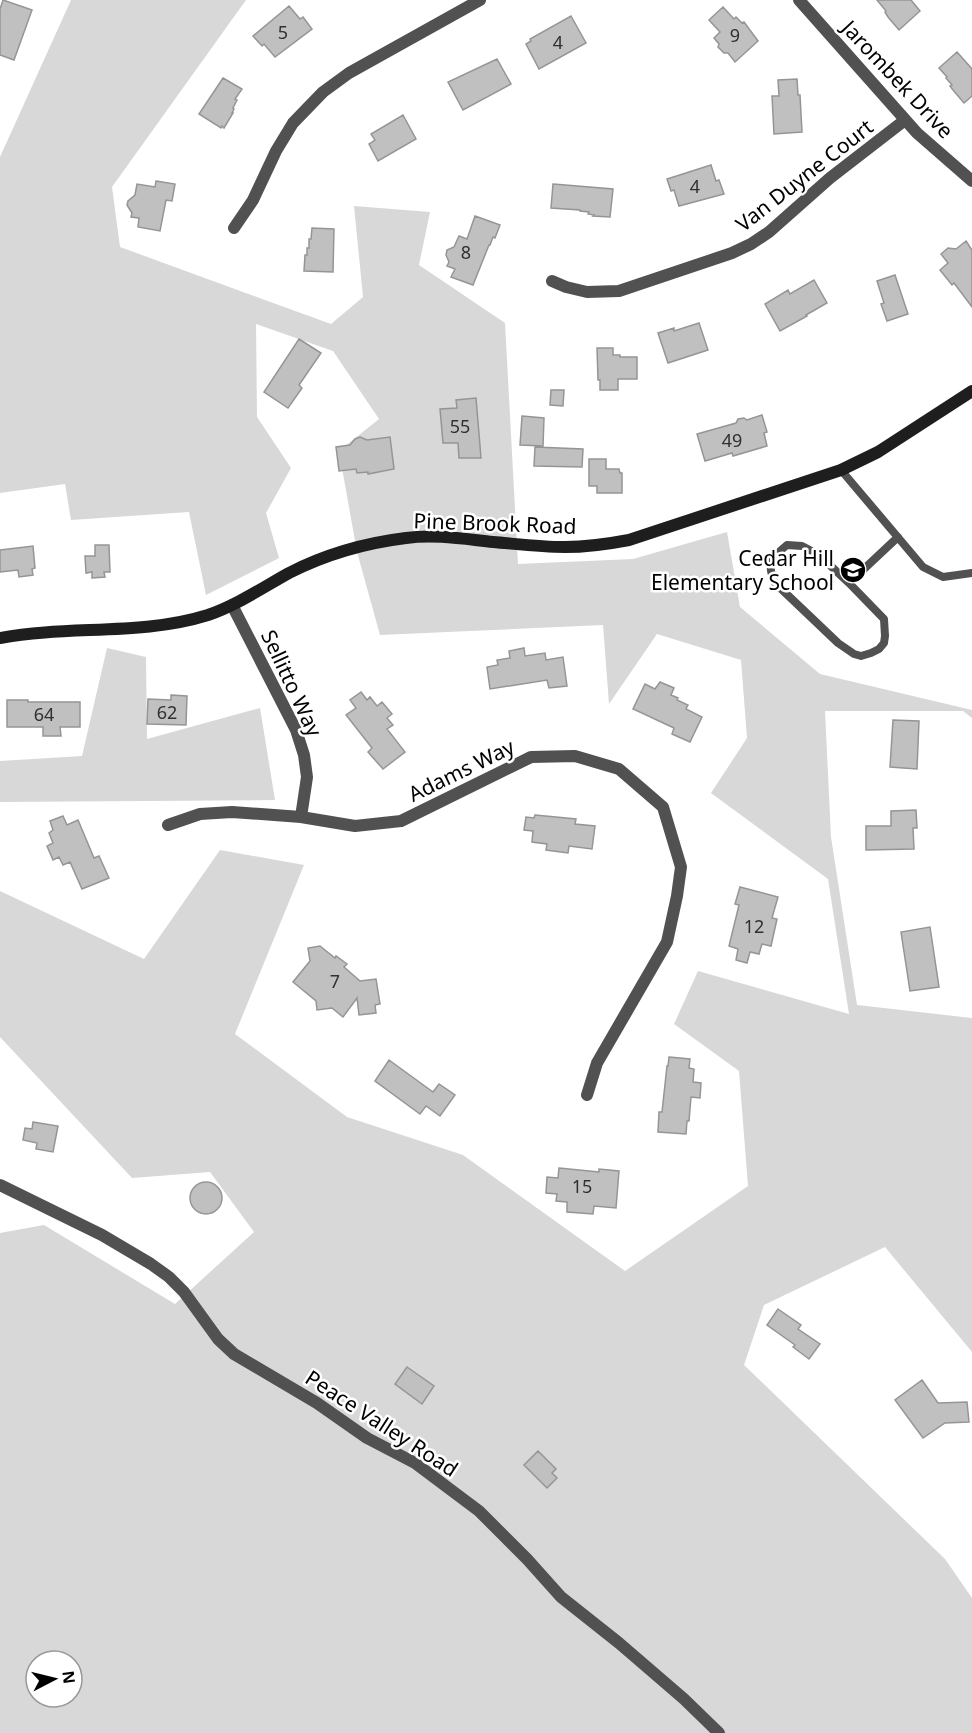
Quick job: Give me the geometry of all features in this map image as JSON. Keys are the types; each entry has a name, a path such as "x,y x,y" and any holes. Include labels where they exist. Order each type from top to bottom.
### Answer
{"street":[{"path":"234,228 253,200 276,151 293,123 323,92 349,73 480,0"},
{"name":"Jarombek Drive","path":"799,0 917,133 972,181"},
{"name":"Van Duyne Court","path":"552,280 566,287 586,292 619,291 732,254 770,232 830,178 905,120"},
{"name":"Pine Brook Road","path":"0,638 28,633 135,628 178,623 232,605 325,556 378,542 410,537 442,537 564,547 597,546 629,540 841,470 878,452 971,393"},
{"name":"Sellitto Way","path":"232,605 296,730 304,755 307,777 301,817"},
{"name":"Adams Way","path":"168,825 200,814 232,812 301,817 355,826 401,821 531,757 575,756 619,769 663,807 681,867 667,942 597,1063 587,1095"},
{"name":"Peace Valley Road","path":"0,1185 102,1234 152,1264 169,1276 184,1292 218,1339 234,1354 317,1403 367,1438 415,1463 479,1512 527,1559 561,1597 684,1699 719,1733"}],"lane":[{"path":"841,470 923,567 943,577 972,573"},
{"path":"849,583 898,537"},
{"path":"787,545 802,546 819,555 849,583 884,620 884,643 879,649 861,656 854,654 838,642 775,583 770,571 771,561 787,545"}],"shaded area":[{"path":"71,0 246,0 112,187 120,247 331,324 363,297 354,206 430,212 419,265 505,323 518,564 633,559 727,532 740,607 820,674 972,710 972,718 963,711 825,711 831,837 857,1005 972,1018 972,1352 885,1247 764,1305 744,1365 945,1559 972,1598 972,1733 0,1733 0,1233 44,1225 175,1304 254,1232 210,1172 132,1178 0,1037 0,891 144,959 220,850 304,865 235,1034 347,1117 463,1155 625,1271 748,1186 739,1071 674,1024 698,971 849,1014 828,879 711,793 747,738 741,660 657,634 609,704 603,625 380,635 357,552 339,451 379,419 333,351 256,324 257,417 291,468 266,513 279,558 206,595 189,512 71,520 65,484 0,493 0,157"},
{"path":"107,648 146,657 147,739 260,708 275,800 0,802 0,761 82,756"}],"building":[{"path":"3,0 32,10 14,60 0,55 0,9"},
{"path":"877,0 911,0 920,11 899,30"},
{"path":"289,6 300,19 303,17 312,29 275,57 264,44 262,46 253,36"},
{"path":"723,7 734,19 736,17 742,23 744,22 758,41 735,62 728,53 724,53 718,47 719,44 714,38 720,32 709,20"},
{"path":"571,16 586,43 539,69 526,44 531,41 530,39"},
{"path":"957,52 972,69 972,96 964,103 939,68"},
{"path":"497,59 511,84 463,110 448,82"},
{"path":"223,78 242,89 235,99 237,100 233,113 224,128 222,126 221,128 199,114"},
{"path":"797,79 802,132 774,134 772,96 779,96 778,80"},
{"path":"403,115 416,139 378,161 369,144 375,140 371,134"},
{"path":"711,165 716,181 719,180 724,194 679,206 674,190 671,191 667,179"},
{"path":"156,181 175,184 172,201 166,200 160,231 138,227 139,218 131,217 132,213 127,205 135,195 137,184 155,187"},
{"path":"553,184 613,189 610,217 593,216 588,214 589,212 580,210 551,208"},
{"path":"475,216 500,225 495,238 493,237 489,245 473,285 451,277 455,269 447,266 449,262 446,255 447,250 454,247 459,236 467,239"},
{"path":"312,228 334,229 333,272 304,271 305,255 309,248"},
{"path":"966,241 972,250 972,307 954,283 952,285 940,270 948,263 941,254 948,248 956,249"},
{"path":"895,275 908,314 887,321 877,281"},
{"path":"814,280 827,303 780,331 765,304 788,290 790,294"},
{"path":"699,323 708,350 668,363 658,333 674,328 674,331"},
{"path":"299,339 321,353 299,385 302,388 288,408 264,392"},
{"path":"597,348 613,348 613,355 620,355 620,357 637,357 637,379 618,379 618,390 600,390"},
{"path":"551,390 564,390 563,406 550,405"},
{"path":"476,398 481,458 459,458 458,443 443,443 440,409 457,408 456,400"},
{"path":"762,415 767,432 764,433 767,446 705,461 697,434 736,423 738,419 747,420"},
{"path":"522,416 544,418 543,446 520,445"},
{"path":"360,437 367,440 390,437 394,469 368,474 368,472 357,473 356,469 339,471 336,447 350,445"},
{"path":"535,447 583,449 582,467 534,466"},
{"path":"589,459 606,459 606,469 619,469 622,473 622,493 597,493 597,486 589,486"},
{"path":"95,545 109,545 110,572 104,572 105,577 92,578 92,572 86,573 85,556 95,556"},
{"path":"33,546 35,568 32,569 33,575 19,577 18,570 0,572 0,550"},
{"path":"524,648 525,656 545,653 546,660 563,657 567,686 549,688 547,680 490,689 487,667 498,665 497,660 510,658 509,651"},
{"path":"660,682 674,688 671,695 688,705 686,709 702,717 690,742 672,734 674,728 633,709 645,684 655,689"},
{"path":"361,692 367,700 370,697 377,706 382,702 392,714 387,718 393,725 387,729 405,752 383,769 368,752 372,748 346,715 356,708 350,700"},
{"path":"171,695 187,696 186,725 147,724 148,699 171,700"},
{"path":"7,700 80,702 80,727 60,727 61,736 43,736 43,727 7,727"},
{"path":"893,720 919,721 917,769 890,767"},
{"path":"916,810 917,828 913,828 914,849 866,850 866,826 891,826 891,811"},
{"path":"535,815 576,819 575,824 595,826 592,849 569,846 568,853 546,850 547,844 532,842 533,831 524,830 526,817 534,818"},
{"path":"63,816 67,825 78,820 94,858 99,856 109,878 82,889 70,862 63,865 59,857 53,860 47,846 53,843 49,833 53,830 50,821"},
{"path":"740,887 778,897 772,918 777,919 771,946 762,944 759,954 750,952 747,963 736,960 738,949 729,946 739,905 735,904"},
{"path":"930,927 939,987 910,991 901,932"},
{"path":"320,946 347,964 344,967 360,981 376,979 380,1004 375,1005 376,1013 359,1015 357,998 343,1017 332,1008 317,1010 316,1001 293,982 310,961 308,948"},
{"path":"669,1057 690,1059 689,1068 694,1069 693,1082 701,1083 700,1098 691,1097 686,1134 658,1132 659,1112 662,1112"},
{"path":"389,1060 433,1092 439,1084 455,1095 440,1116 426,1106 420,1114 375,1081"},
{"path":"33,1122 58,1126 53,1152 36,1149 37,1143 23,1140 25,1128 32,1129"},
{"path":"559,1168 599,1172 599,1169 619,1171 616,1208 594,1206 593,1214 567,1212 567,1202 556,1201 557,1194 546,1193 547,1177 558,1178"},
{"path":"206,1182 217,1187 222,1198 217,1209 206,1214 195,1209 190,1198 195,1187"},
{"path":"778,1309 801,1325 798,1329 820,1344 809,1359 793,1347 795,1345 767,1325"},
{"path":"407,1367 434,1386 422,1404 395,1384"},
{"path":"922,1380 938,1403 967,1402 969,1422 945,1423 923,1438 895,1400"},
{"path":"538,1451 556,1469 552,1473 557,1478 547,1488 524,1465"}],"place":[{"name":"Cedar Hill Elementary School","path":"853,570"}]}
